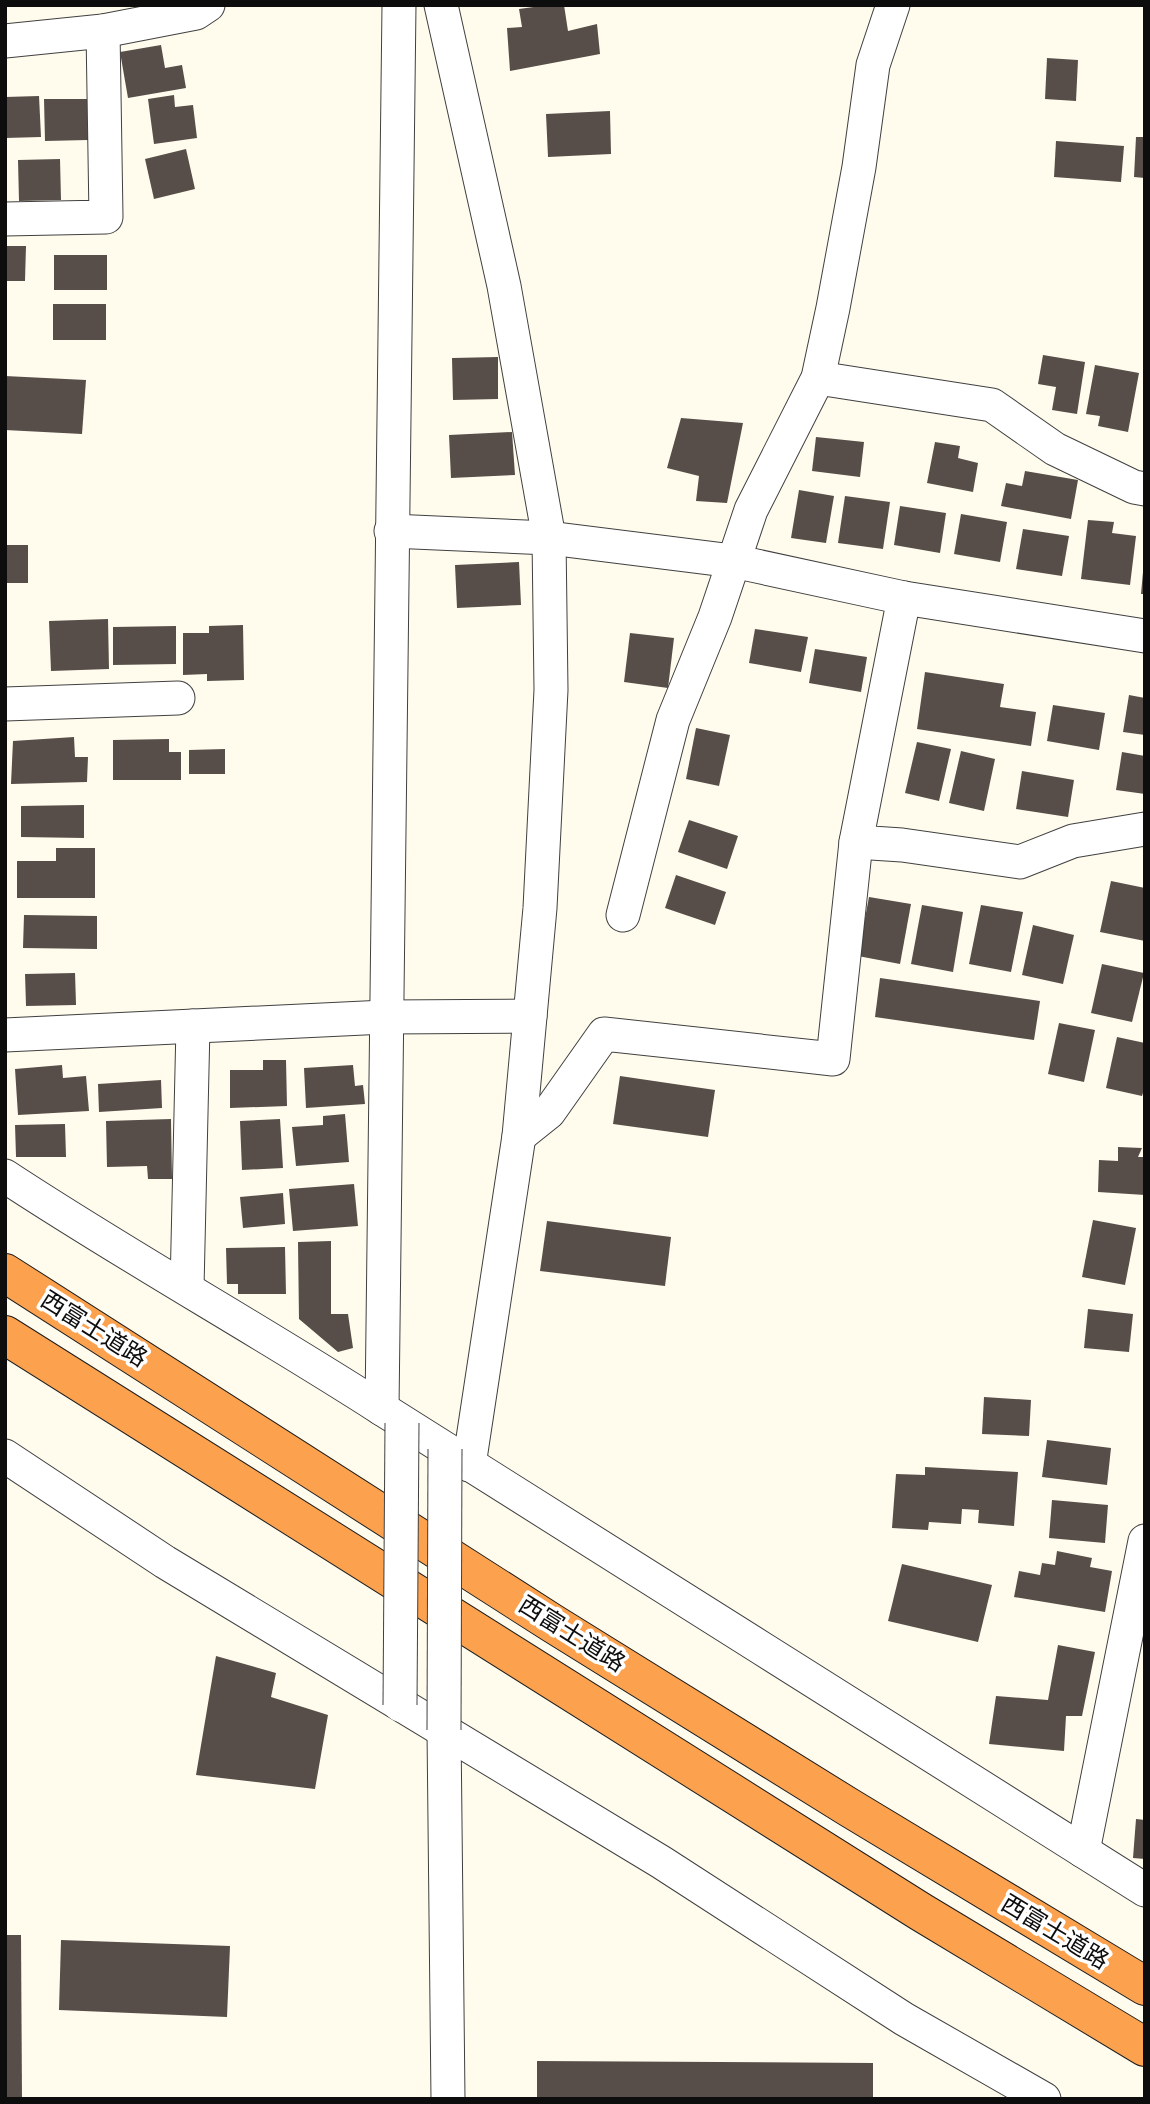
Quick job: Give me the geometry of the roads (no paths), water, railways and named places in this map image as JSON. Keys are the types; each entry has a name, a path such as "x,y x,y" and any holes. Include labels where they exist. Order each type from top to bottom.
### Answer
{"highway":[{"name":"西富士道路","path":"5,1273 587,1644 850,1808 1145,1986"},
{"name":"西富士道路","path":"5,1335 921,1912 1145,2047"}],"street":[{"path":"5,41 103,31 196,13 208,5"},
{"path":"398,5 385,1017 400,1705"},
{"path":"441,5 504,286 549,538 551,690 540,908 520,1136 457,1457 444,1730 448,2099"},
{"path":"623,915 673,720 715,617 751,510 818,378 859,167 873,65 893,5"},
{"path":"5,219 106,217 103,31"},
{"path":"818,378 992,405 1055,449 1145,489"},
{"path":"391,531 549,538 733,561 904,598 1145,636"},
{"path":"520,1136 550,1112 604,1034 833,1059 856,842 904,598"},
{"path":"5,704 178,698"},
{"path":"856,842 902,845 1020,862 1073,841 1145,829"},
{"path":"5,1035 385,1017 530,1016"},
{"path":"187,1288 193,1026"},
{"path":"5,1177 86,1230 187,1288 392,1416 1145,1890"},
{"path":"5,1456 165,1562 662,1861 904,2019 1044,2099"},
{"path":"1083,1851 1145,1541"}]}
